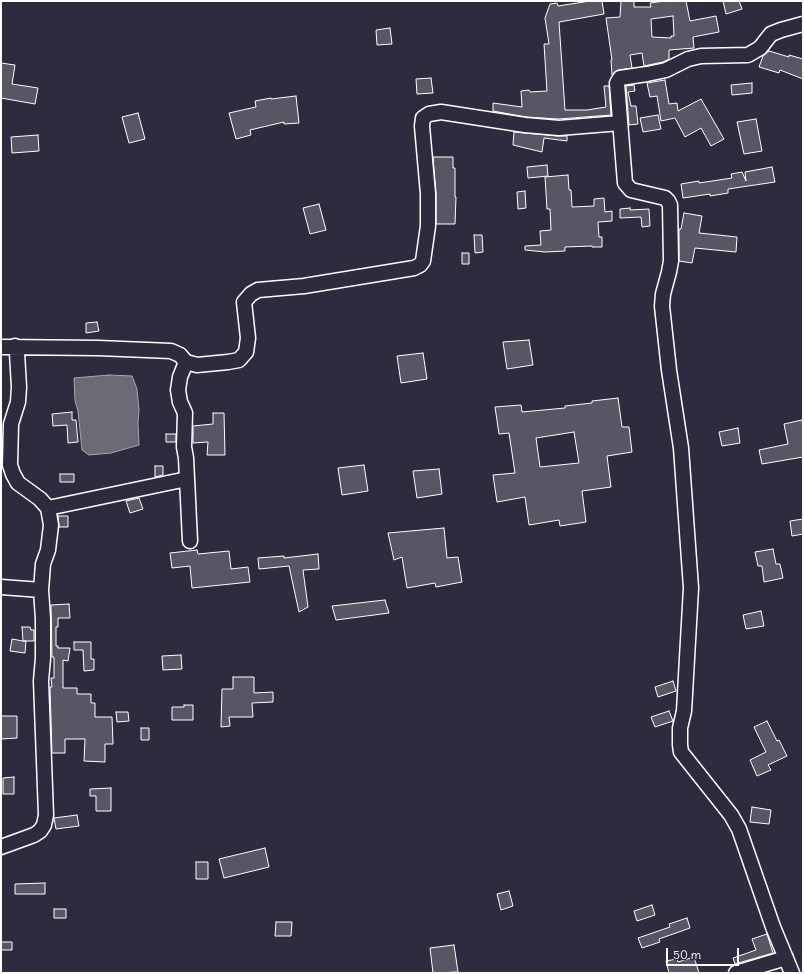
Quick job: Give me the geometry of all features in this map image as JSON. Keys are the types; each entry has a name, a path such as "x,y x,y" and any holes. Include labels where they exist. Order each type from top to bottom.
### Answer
{"street":[{"path":"792,973 773,927 739,829 731,815 681,752 680,728 684,711 691,588 681,448 669,370 662,306 663,294 670,272 671,261 670,205 665,198 631,190 625,183 617,83 620,78 666,70 688,59 701,56 748,55 760,48 771,34 803,24"},
{"path":"8,346 171,351 180,355 186,362 196,365 239,360 246,352 248,338 244,302 251,294 258,290 304,286 414,268 420,265 423,261 428,226 428,194 422,126 423,118 429,114 440,112 525,125 559,128 620,123"},
{"path":"1,847 34,835 40,831 44,825 46,815 40,681 43,658 41,590 43,564 48,550 51,525 48,508 40,499 18,483 10,466 10,424 18,402 19,387 18,359 8,346"},
{"path":"186,362 180,377 178,390 180,402 185,413 184,447 186,458 190,541"},
{"path":"48,508 187,479"},
{"path":"1,588 41,590"},
{"path":"736,973 786,958"}],"shaded area":[{"path":"109,375 132,376 137,389 139,410 139,445 111,453 89,455 82,450 78,411 75,401 74,378"}],"building":[{"path":"590,1 602,1 604,14 559,22 565,110 587,110 606,107 604,86 609,86 611,115 559,119 526,117 493,111 493,103 522,107 521,91 547,91 544,44 549,44 545,18 550,4 557,3 558,6"},
{"path":"621,1 634,1 634,7 651,7 650,3 686,1 690,21 716,16 719,32 693,37 694,48 669,50 669,59 663,62 644,66 642,53 630,55 632,68 618,70 612,75 612,60 606,18 620,17","holes":["673,16 674,36 671,36 671,38 652,37 651,19"]},
{"path":"723,1 739,1 742,9 726,14"},
{"path":"390,28 392,44 377,45 376,30"},
{"path":"769,51 789,57 789,55 803,59 803,79 780,70 779,73 759,67 763,56"},
{"path":"1,63 15,65 12,84 38,88 35,104 1,98"},
{"path":"431,78 433,93 417,94 416,79"},
{"path":"665,80 669,104 677,103 678,111 701,99 724,139 711,146 701,128 685,137 675,118 661,121 657,96 650,97 647,83"},
{"path":"752,83 752,93 732,95 731,85"},
{"path":"634,85 635,91 628,92 631,106 636,106 638,124 629,125 626,86"},
{"path":"296,96 299,123 284,124 284,122 250,130 251,135 236,139 229,113 256,107 255,101"},
{"path":"138,113 145,139 129,143 122,117"},
{"path":"658,115 661,129 643,132 640,118"},
{"path":"756,119 762,151 744,154 737,122"},
{"path":"514,132 567,136 567,141 544,138 542,152 513,145"},
{"path":"38,135 39,151 12,153 11,137"},
{"path":"433,157 453,157 456,197 455,224 436,224 436,193"},
{"path":"547,165 548,176 528,178 527,167"},
{"path":"772,167 775,182 728,189 728,193 683,198 681,184 732,178 731,174 742,172 746,181 745,172"},
{"path":"568,175 572,207 594,206 594,199 604,198 605,212 612,211 612,221 598,222 599,237 602,237 602,247 565,247 565,251 545,252 525,250 525,246 541,245 540,231 551,230 550,209 547,209 545,177"},
{"path":"525,191 526,208 518,209 517,192"},
{"path":"319,204 326,230 310,234 303,208"},
{"path":"630,208 630,210 649,209 650,226 642,227 641,217 620,218 620,209"},
{"path":"684,213 702,216 699,233 737,237 736,252 695,248 692,263 679,261 679,229 681,229"},
{"path":"474,235 482,235 483,252 475,253"},
{"path":"462,253 469,253 469,264 462,264"},
{"path":"97,322 99,331 86,333 86,323"},
{"path":"529,340 533,365 507,369 503,342"},
{"path":"423,353 427,379 401,383 397,356"},
{"path":"618,398 622,427 629,427 632,452 607,456 611,487 582,491 586,522 560,526 559,520 529,525 525,497 497,502 493,475 515,473 509,433 499,434 495,407 521,405 522,412 565,408 565,406 592,403 592,401","holes":["574,432 579,463 540,467 536,438"]},
{"path":"72,412 72,420 76,420 78,442 68,443 67,425 53,426 52,414"},
{"path":"213,413 224,413 225,455 207,455 208,442 193,443 193,426 213,424"},
{"path":"802,420 803,457 762,464 759,450 788,444 784,424"},
{"path":"738,428 740,443 722,446 719,432"},
{"path":"166,434 176,434 176,442 166,442"},
{"path":"364,465 368,491 342,495 338,468"},
{"path":"155,466 163,466 163,475 155,477"},
{"path":"439,469 442,494 417,498 413,471"},
{"path":"60,474 74,474 74,482 60,482"},
{"path":"139,498 143,509 130,513 126,501"},
{"path":"58,516 68,516 68,527 59,527"},
{"path":"803,519 803,534 792,536 790,521"},
{"path":"444,528 447,558 458,557 462,582 436,587 435,583 407,588 402,557 394,560 388,533"},
{"path":"773,549 776,564 780,564 783,578 764,582 762,566 758,566 755,552"},
{"path":"197,550 198,554 229,551 231,569 248,567 250,582 192,588 190,566 172,568 170,553"},
{"path":"318,554 319,569 303,570 308,607 299,612 289,566 259,569 258,558 284,556 284,558"},
{"path":"385,600 389,613 336,620 332,606"},
{"path":"69,604 70,618 58,618 58,627 56,627 56,646 58,646 58,648 70,648 68,661 63,660 63,688 77,688 77,694 91,694 91,703 95,703 95,717 112,717 113,744 105,744 105,762 84,761 85,739 65,739 65,753 52,753 50,687 52,687 51,678 54,678 54,657 52,657 51,605"},
{"path":"761,611 764,626 746,629 743,615"},
{"path":"22,627 30,627 31,630 34,630 34,641 26,641 25,653 10,651 12,639 23,641"},
{"path":"74,642 91,642 91,659 94,659 94,670 84,671 83,650 74,650"},
{"path":"181,655 182,669 163,670 162,656"},
{"path":"233,677 254,677 254,693 273,692 273,702 252,703 253,717 229,717 230,726 221,727 222,689 233,689"},
{"path":"673,681 676,691 658,697 655,687"},
{"path":"184,705 193,705 193,720 172,720 172,707 184,707"},
{"path":"669,711 673,721 655,727 651,717"},
{"path":"116,712 128,712 129,721 117,722"},
{"path":"1,716 17,716 17,738 1,739"},
{"path":"767,721 777,741 779,740 787,756 768,765 771,770 757,776 750,760 766,752 754,727"},
{"path":"141,728 149,728 149,740 141,740"},
{"path":"14,777 14,794 3,794 3,778"},
{"path":"111,788 111,811 96,811 96,796 90,796 90,789"},
{"path":"752,807 771,810 769,824 750,822"},
{"path":"77,815 79,826 56,829 54,818"},
{"path":"265,848 269,867 224,878 219,859"},
{"path":"196,862 208,862 208,879 196,879"},
{"path":"45,883 45,894 15,894 15,884"},
{"path":"509,891 513,906 501,910 497,894"},
{"path":"652,905 655,915 637,921 634,911"},
{"path":"54,909 66,909 66,918 54,918"},
{"path":"687,918 690,928 659,939 660,942 642,948 638,938 670,927 669,924"},
{"path":"276,922 292,922 291,936 275,936"},
{"path":"767,934 773,953 735,964 733,958 756,950 752,939"},
{"path":"1,942 12,942 12,950 1,950"},
{"path":"454,945 458,972 433,973 430,948"},
{"path":"694,957 699,973 669,973 666,961 677,959 678,962"}]}
